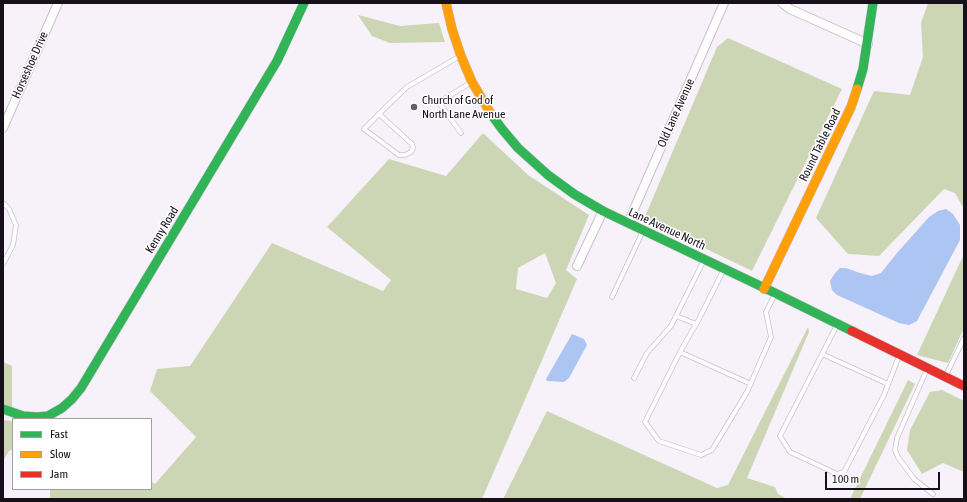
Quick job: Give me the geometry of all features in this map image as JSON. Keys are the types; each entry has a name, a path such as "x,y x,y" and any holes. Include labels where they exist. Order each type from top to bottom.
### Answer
{"street":[{"name":"Horseshoe Drive","path":"3,128 58,3"},
{"name":"Kenny Road","path":"3,408 23,416 48,416 62,408 81,388 277,61 304,3"},
{"name":"Lane Avenue North","path":"446,3 452,29 472,82 502,129 518,148 553,179 574,194 603,211 775,293 964,386"},
{"path":"782,3 790,9 868,44"},
{"name":"Round Table Road","path":"764,288 851,107 864,69 873,3"},
{"name":"Old Lane Avenue","path":"628,223 722,4"},
{"path":"577,266 603,211"}],"lane":[{"path":"379,114 412,144 413,148 411,152 405,156 399,155 364,129 379,114 407,87 461,56"},
{"path":"462,133 440,104 444,99 472,82"},
{"path":"3,203 9,208 16,225 13,245 3,264"},
{"path":"612,297 643,230"},
{"path":"634,378 647,353 671,326 704,259"},
{"path":"724,269 645,422 659,441 701,455 712,450 747,392 771,337 766,312 775,293"},
{"path":"676,316 696,324"},
{"path":"837,324 780,436 790,452 837,474 844,472 884,394 900,355"},
{"path":"945,377 964,338"},
{"path":"680,352 751,384"},
{"path":"822,354 888,384"},
{"path":"927,368 897,438 895,450 898,457 914,479 933,494"}],"green space":[{"path":"928,3 964,3 964,209 955,193 944,189 879,256 848,254 816,218 874,91 910,95 923,57 921,23"},
{"path":"358,15 400,26 439,23 445,42 390,43 372,36"},
{"path":"728,38 842,89 752,271 644,219 717,47"},
{"path":"483,133 528,175 589,215 566,270 577,279 482,499 50,499 50,490 152,490 152,482 155,484 196,437 150,391 157,369 190,366 272,243 383,291 391,280 327,227 389,159 446,176","holes":["545,253 556,283 547,298 516,289 518,268"]},
{"path":"964,254 964,328 948,363 917,355"},
{"path":"808,327 809,332 747,478 775,487 778,494 787,499 503,499 547,411 717,488 728,485"},
{"path":"3,362 12,366 12,408 3,404"},
{"path":"908,380 915,384 860,499 850,499"},
{"path":"942,390 964,401 964,472 943,463 922,474 907,450 910,430 930,392"},
{"path":"3,420 12,421 12,450 9,451 3,461"}],"water":[{"path":"946,209 953,214 960,225 960,240 917,321 909,325 899,323 837,295 832,290 830,281 840,268 846,268 872,276 881,273 929,217 938,211"},
{"path":"572,334 584,339 587,345 569,378 564,382 547,381 546,379"}],"traffic: fast":[{"path":"3,409 23,416 48,416 62,408 81,388 277,61 304,3"},
{"path":"857,89 863,69 873,3"},
{"path":"491,114 518,148 548,175 574,194 603,211 852,331"}],"traffic: slow":[{"path":"446,3 452,29 461,56 472,82 491,114"},
{"path":"764,289 851,107 857,89"}],"traffic: jam":[{"path":"852,331 964,386"}],"place":[{"name":"Church of God of North Lane Avenue","path":"414,107"}]}
